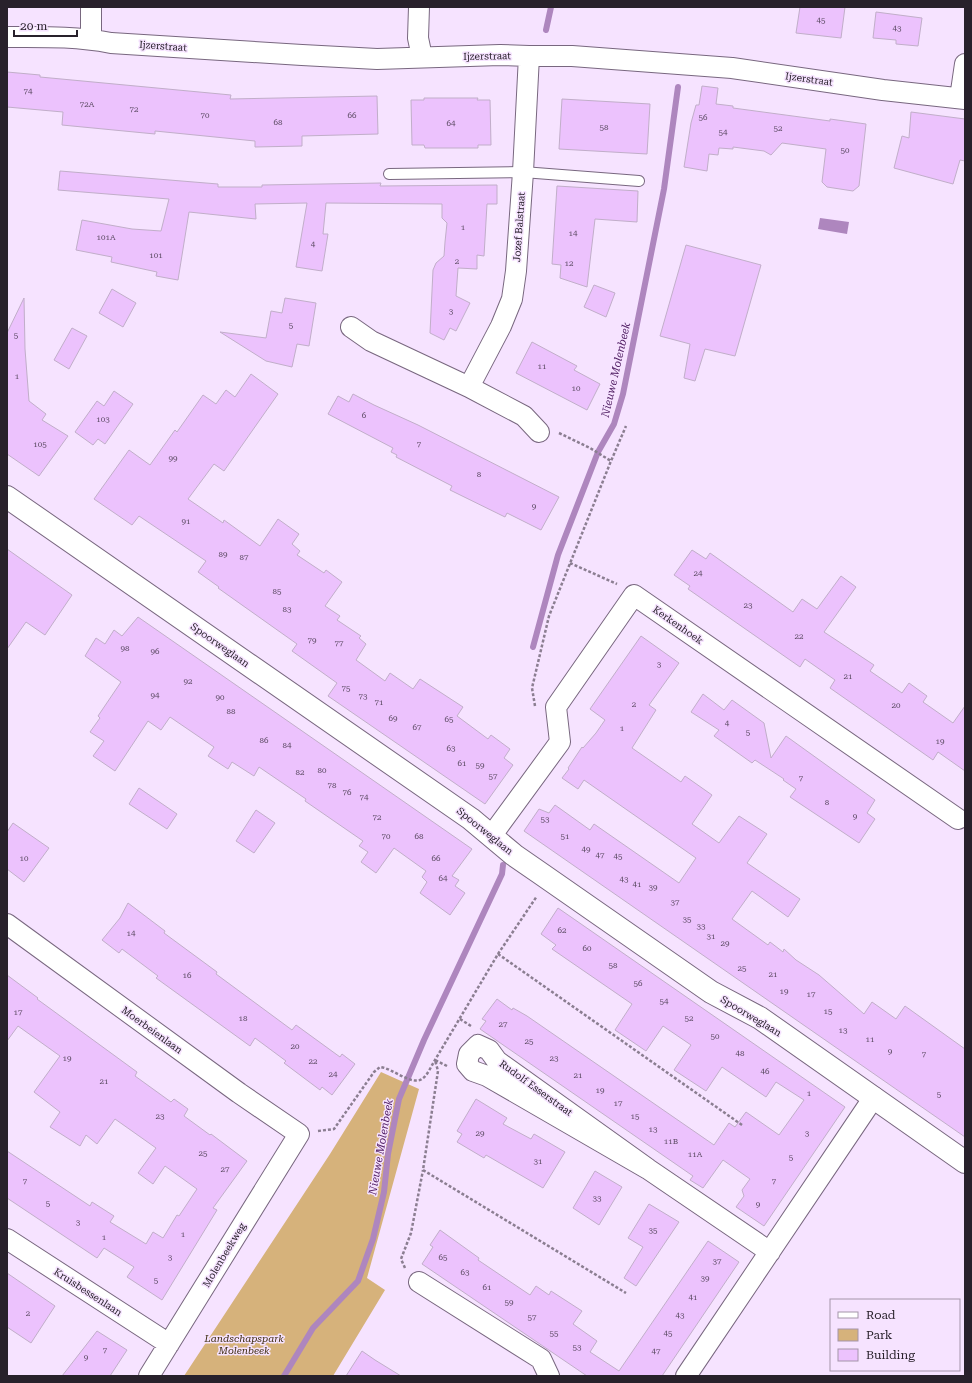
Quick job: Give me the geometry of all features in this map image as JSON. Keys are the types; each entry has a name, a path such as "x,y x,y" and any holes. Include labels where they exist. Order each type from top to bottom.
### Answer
{"street":[{"path":"91,7 91,39"},
{"path":"419,7 418,38 422,57"},
{"name":"Ijzerstraat","path":"7,37 62,36 111,43 376,58 500,54 572,56 725,67 883,90 963,98"},
{"name":"Jozef Balstraat","path":"469,387 501,326 512,299 516,271 523,172 529,56"},
{"path":"963,98 965,64"},
{"path":"351,327 371,342 469,387 524,416 539,432"},
{"name":"Spoorweglaan","path":"7,497 465,814 492,835 514,855 548,879 711,992 760,1018 965,1162"},
{"path":"492,835 560,742 556,707 634,595"},
{"name":"Kerkenhoek","path":"634,595 958,819"},
{"name":"Moerbeienlaan","path":"7,924 232,1088 299,1134"},
{"name":"Rudolf Esserstraat","path":"467,1064 473,1071 487,1076 648,1169 770,1252"},
{"path":"686,1376 874,1097"},
{"name":"Molenbeekweg","path":"149,1376 299,1134"},
{"name":"Kruisbessenlaan","path":"7,1239 169,1344"},
{"path":"419,1282 541,1359 549,1376"}],"lane":[{"path":"390,174 523,172 639,181"}],"path":[{"path":"536,708 532,688 549,616 626,426"},
{"path":"539,432 558,432 590,448 611,461"},
{"path":"570,563 627,589 634,595"},
{"path":"299,1134 334,1129 374,1072 380,1067 387,1068 413,1081 421,1080 435,1060 498,954 548,879"},
{"path":"498,954 742,1125"},
{"path":"435,1060 445,1066 467,1064"},
{"path":"419,1282 409,1276 401,1259 411,1233 423,1170 438,1071 435,1060"},
{"path":"423,1170 626,1293"}],"green space":[{"name":"Landschapspark Molenbeek","path":"381,1072 419,1089 367,1278 385,1290 333,1376 184,1376 330,1154"}],"shaded area":[{"path":"820,218 849,222 847,234 818,229"}],"building":[{"path":"800,7 845,7 841,38 796,33"},
{"path":"876,12 922,18 918,46 896,44 896,40 873,38"},
{"path":"7,72 40,75 40,77 231,95 230,99 377,96 378,134 302,136 302,146 255,147 255,141 155,131 155,134 62,125 63,112 7,107"},
{"path":"702,86 718,88 716,104 733,106 733,108 830,121 830,119 866,124 859,186 853,191 827,187 822,182 826,149 782,143 771,155 764,151 733,147 733,149 719,148 718,155 709,154 707,171 684,167 691,123 696,105 699,105"},
{"path":"424,98 478,98 477,100 490,100 491,145 478,145 478,148 425,148 424,145 412,145 411,100 424,100"},
{"path":"562,99 650,104 647,154 559,149"},
{"path":"911,112 965,119 965,161 960,160 953,184 894,168 902,136 909,138"},
{"path":"60,171 218,184 218,187 381,183 380,186 497,185 497,204 487,204 484,256 477,255 477,269 458,268 456,296 470,303 456,331 450,328 444,340 430,333 433,270 436,263 444,256 447,223 442,218 442,204 326,203 323,234 328,234 322,271 296,267 307,203 255,204 256,219 189,212 178,280 156,276 157,272 111,262 112,257 76,250 82,220 132,229 161,231 169,199 58,190"},
{"path":"557,186 638,191 637,222 595,219 587,287 560,278 561,265 552,264"},
{"path":"686,245 761,265 735,356 705,349 695,381 684,378 690,344 660,336"},
{"path":"594,285 615,293 606,317 584,307"},
{"path":"112,289 136,303 123,327 99,313"},
{"path":"24,298 25,349 29,401 46,414 42,420 68,436 39,476 7,454 7,333"},
{"path":"285,298 316,303 309,346 297,344 292,367 266,361 220,332 266,338 271,311 282,313"},
{"path":"72,328 87,336 69,369 54,360"},
{"path":"532,342 577,366 574,370 600,384 587,410 516,373"},
{"path":"251,374 278,394 224,471 214,464 188,499 223,523 224,520 260,546 278,519 299,534 292,544 300,551 297,555 324,573 326,570 342,582 325,606 340,616 337,620 361,636 359,638 366,644 356,660 385,681 390,673 413,689 420,679 463,707 457,716 488,739 491,735 510,749 504,758 513,765 485,804 328,696 337,683 292,651 297,644 198,572 206,561 139,516 132,525 94,499 129,450 150,465 175,430 177,432 203,395 216,404 226,390 235,397"},
{"path":"114,391 133,404 105,444 98,439 93,445 75,432 97,401 104,406"},
{"path":"353,394 418,425 559,497 541,530 507,513 505,517 450,490 452,486 396,457 397,455 391,452 393,448 328,414 338,396 349,402"},
{"path":"7,549 72,595 45,635 26,622 7,649"},
{"path":"692,550 706,559 710,553 793,612 802,599 817,609 841,576 856,587 824,632 874,665 870,671 902,693 909,683 927,696 923,702 953,723 965,706 965,771 938,752 933,760 830,688 835,680 805,659 800,667 688,589 690,586 674,575"},
{"path":"138,617 472,849 452,876 459,880 455,886 465,893 450,915 420,893 427,882 422,877 426,871 394,848 376,873 361,862 368,852 359,846 363,841 259,767 254,776 232,762 228,769 208,756 214,747 170,717 161,730 148,721 115,771 93,756 104,741 90,732 100,718 98,716 121,682 85,656 96,638 105,644 114,630 122,636"},
{"path":"641,636 679,663 649,705 656,710 632,748 681,782 685,776 712,795 692,824 719,843 739,816 767,834 747,863 800,899 788,917 752,891 732,919 768,945 770,942 783,952 784,949 796,960 819,975 864,1014 872,1002 896,1019 905,1006 965,1049 965,1137 524,831 539,809 549,813 555,805 590,830 594,824 679,883 696,858 584,780 578,789 562,778 582,747 583,748 596,733 605,720 590,709"},
{"path":"703,694 724,710 732,700 764,723 771,758 786,736 875,800 867,813 875,819 859,843 790,797 796,789 783,780 784,779 755,760 752,763 714,736 719,730 691,712"},
{"path":"139,788 177,814 167,829 129,804"},
{"path":"256,810 275,823 254,853 236,841"},
{"path":"13,823 49,848 24,882 7,869 7,832"},
{"path":"128,903 165,931 164,933 217,972 216,974 292,1030 296,1025 340,1057 342,1054 355,1064 332,1095 322,1087 320,1090 284,1063 286,1061 255,1038 250,1046 156,978 158,976 122,949 119,953 102,940 120,918"},
{"path":"558,908 845,1107 764,1226 736,1207 744,1196 742,1190 750,1179 723,1160 703,1188 690,1180 693,1176 480,1029 486,1021 482,1019 497,999 512,1010 513,1008 527,1016 714,1145 729,1123 735,1127 746,1112 779,1135 804,1100 776,1082 766,1097 722,1067 706,1091 674,1070 691,1045 663,1026 646,1051 615,1030 632,1004 552,949 556,945 541,934"},
{"path":"7,975 38,998 37,999 137,1072 135,1076 171,1102 174,1099 188,1109 184,1116 247,1161 213,1208 217,1210 162,1300 127,1277 134,1267 104,1248 97,1258 7,1198 7,1151 90,1206 92,1202 114,1216 110,1222 146,1244 153,1232 163,1238 177,1215 179,1216 197,1189 165,1166 153,1184 138,1173 156,1148 115,1119 97,1144 86,1135 80,1146 50,1127 60,1112 34,1092 60,1056 18,1026 7,1041"},
{"path":"476,1099 507,1118 503,1124 531,1139 534,1134 565,1152 543,1188 486,1155 484,1158 457,1142 462,1134 457,1131"},
{"path":"595,1171 622,1187 599,1225 573,1208"},
{"path":"649,1204 679,1222 636,1286 624,1278 643,1247 628,1238"},
{"path":"440,1230 479,1258 478,1260 530,1295 536,1286 549,1295 551,1291 582,1311 573,1324 597,1341 590,1352 619,1371 708,1241 739,1262 662,1376 587,1376 422,1264 433,1247 430,1245"},
{"path":"7,1273 55,1306 31,1343 7,1327"},
{"path":"97,1331 127,1350 110,1376 62,1376"},
{"path":"362,1351 375,1360 401,1376 346,1376"}],"waterway":[{"name":"Nieuwe Molenbeek","path":"546,30 551,7"},
{"name":"Nieuwe Molenbeek","path":"533,647 558,555 598,452 614,424 623,394 664,189 678,87"},
{"name":"Nieuwe Molenbeek","path":"284,1376 313,1328 358,1281 373,1239 384,1192 388,1154 399,1099 424,1040 502,874 503,865"}]}
